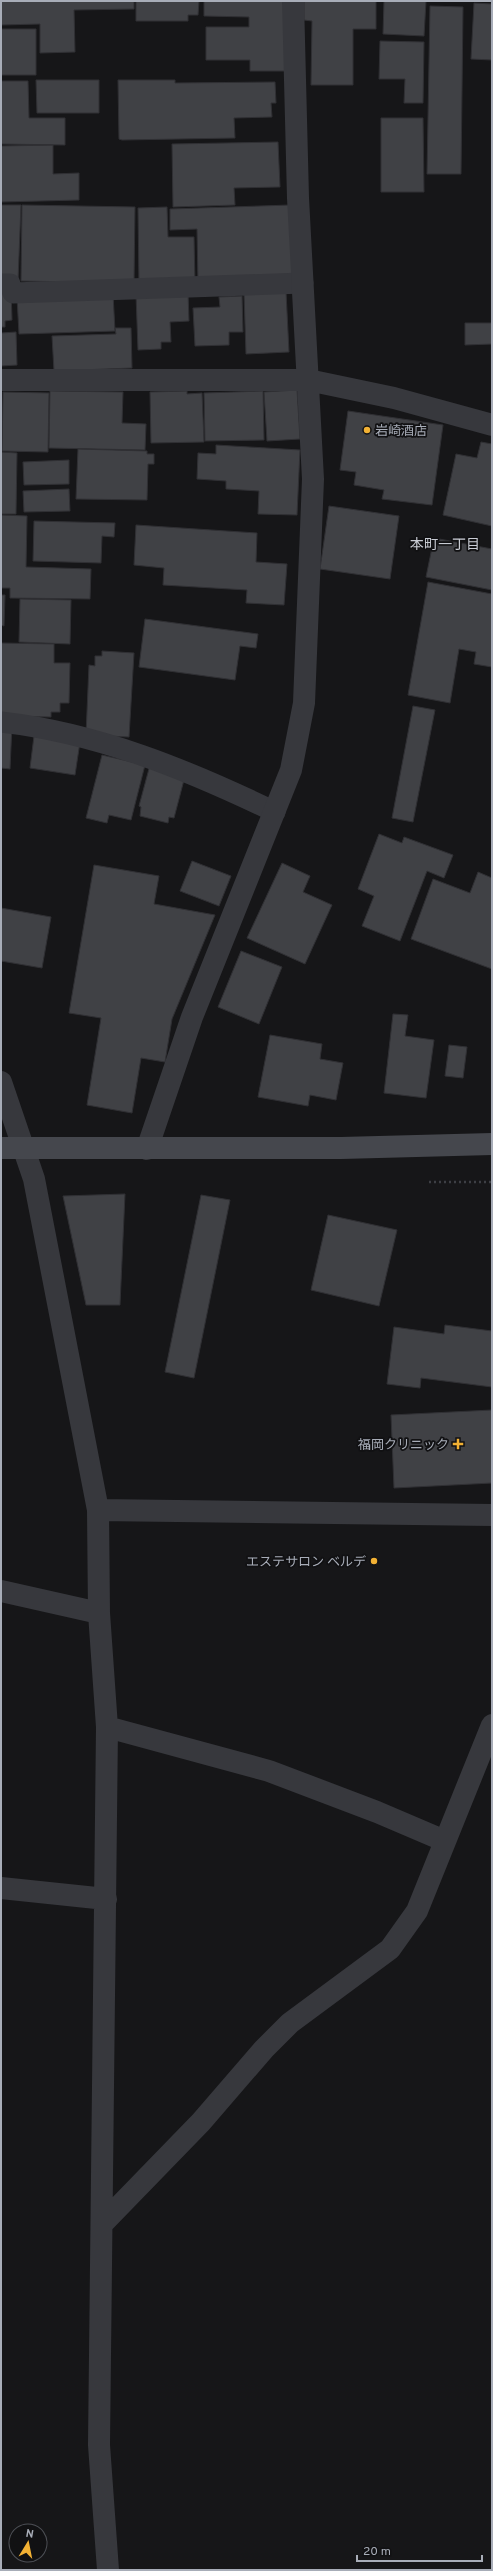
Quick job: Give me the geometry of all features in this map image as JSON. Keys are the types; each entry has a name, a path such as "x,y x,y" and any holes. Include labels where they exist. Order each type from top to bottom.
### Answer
{"street":[{"path":"147,1149 192,1017 291,770 304,703 313,479 298,198 293,1"},
{"path":"1,380 308,380 394,398 492,425"},
{"path":"1,1082 34,1179 98,1510 99,1613 107,1727 99,2445 108,2570"},
{"path":"1,1148 357,1148 492,1144"},
{"path":"98,1510 492,1515"},
{"path":"1,1591 99,1613"},
{"path":"102,2224 201,2122 264,2049 290,2023 390,1949 417,1911 492,1725"},
{"path":"107,1727 269,1771 377,1812 445,1841"},
{"path":"1,1888 106,1899"}],"lane":[{"path":"1,284 10,284 13,293 303,283"},
{"path":"1,722 30,725 120,747 200,776 275,812"}],"building":[{"path":"1,1 134,1 134,9 74,10 75,52 40,53 40,24 1,25"},
{"path":"136,1 199,1 198,15 188,15 188,21 136,21"},
{"path":"204,1 287,1 286,71 250,71 250,60 206,60 206,27 249,27 249,17 204,16"},
{"path":"304,1 376,1 376,29 353,29 353,85 311,85 312,21 304,20"},
{"path":"384,1 426,1 424,36 383,34"},
{"path":"474,3 492,4 492,60 471,59"},
{"path":"430,6 463,7 461,174 427,174"},
{"path":"1,29 36,29 36,75 1,75"},
{"path":"380,41 424,42 423,103 404,103 405,79 379,79"},
{"path":"36,80 99,80 99,113 37,113"},
{"path":"118,80 175,80 175,83 275,82 276,103 271,103 272,117 234,118 235,138 122,140 119,139"},
{"path":"1,81 28,81 29,118 65,118 65,145 1,144"},
{"path":"381,118 423,118 424,192 381,192"},
{"path":"278,142 280,187 234,188 235,205 173,207 172,144"},
{"path":"53,145 53,174 79,173 79,200 1,202 1,146"},
{"path":"1,205 21,205 18,281 1,280"},
{"path":"22,205 135,207 134,283 21,281"},
{"path":"290,205 293,281 198,284 197,229 170,230 170,209"},
{"path":"167,207 168,237 194,237 195,283 139,284 138,208"},
{"path":"1,289 11,289 12,320 5,321 5,327 1,327"},
{"path":"286,292 289,352 246,354 244,293"},
{"path":"188,293 189,321 170,322 171,342 161,342 161,349 138,350 136,294"},
{"path":"113,294 115,331 19,334 17,297"},
{"path":"242,296 243,332 229,332 229,345 195,346 193,308 220,307 219,297"},
{"path":"465,323 492,323 492,344 465,345"},
{"path":"115,328 131,328 132,368 54,371 52,336 116,334"},
{"path":"16,332 17,365 1,366 1,333"},
{"path":"297,390 300,439 267,441 264,392"},
{"path":"50,391 123,392 122,423 146,424 145,450 49,448"},
{"path":"187,391 187,394 202,393 204,442 151,443 150,392"},
{"path":"263,391 264,440 205,441 204,393"},
{"path":"3,392 49,393 48,452 2,451"},
{"path":"348,411 443,425 432,505 382,499 384,490 354,485 356,472 340,470"},
{"path":"481,442 492,444 492,526 443,515 456,454 477,458"},
{"path":"216,445 300,450 297,515 258,514 259,491 226,489 226,481 197,479 198,453 216,454"},
{"path":"78,449 147,451 147,454 154,454 154,464 148,464 147,500 76,499"},
{"path":"1,452 17,453 16,514 1,514"},
{"path":"69,460 69,484 24,485 23,462"},
{"path":"69,489 70,511 24,512 23,491"},
{"path":"329,506 399,516 390,579 320,569"},
{"path":"1,515 27,516 26,567 91,569 90,599 10,598 10,588 1,588"},
{"path":"34,521 115,523 114,537 102,536 101,563 33,561"},
{"path":"136,525 257,533 256,562 287,564 284,605 246,603 247,590 163,585 164,568 134,565"},
{"path":"434,538 492,549 492,590 426,577"},
{"path":"428,582 492,594 492,667 474,664 476,652 459,649 450,703 408,695"},
{"path":"1,595 5,595 4,626 1,625"},
{"path":"20,599 71,600 70,644 19,642"},
{"path":"145,619 258,634 256,648 240,646 235,680 139,667"},
{"path":"1,643 54,644 54,663 70,663 69,703 60,703 60,712 51,712 51,717 1,716"},
{"path":"102,651 134,653 129,737 86,735 89,665 95,666 95,656 102,656"},
{"path":"413,706 435,710 413,822 392,818"},
{"path":"1,725 12,725 10,769 1,768"},
{"path":"34,736 80,742 75,775 30,768"},
{"path":"102,755 145,765 131,820 109,815 107,823 86,818"},
{"path":"150,765 185,776 174,818 169,817 168,823 140,816 141,807 139,806"},
{"path":"379,834 402,843 404,837 453,855 444,878 427,871 400,941 362,926 374,896 358,889"},
{"path":"192,861 231,876 219,906 180,891"},
{"path":"282,863 310,876 303,892 332,905 305,964 247,938"},
{"path":"94,865 159,876 154,904 215,915 172,1019 165,1062 141,1058 132,1113 87,1105 101,1018 69,1013"},
{"path":"478,872 492,878 492,969 411,939 433,879 470,893"},
{"path":"1,908 51,917 42,968 1,961"},
{"path":"241,951 282,967 259,1024 218,1007"},
{"path":"393,1014 408,1015 405,1036 434,1040 426,1098 384,1093"},
{"path":"270,1035 322,1044 320,1059 343,1063 336,1100 310,1095 308,1106 258,1097"},
{"path":"449,1045 467,1047 463,1078 445,1076"},
{"path":"125,1194 120,1305 86,1305 63,1196"},
{"path":"201,1195 230,1200 194,1378 165,1372"},
{"path":"328,1215 397,1230 379,1306 311,1290"},
{"path":"445,1325 492,1331 492,1387 421,1378 420,1388 387,1384 394,1327 444,1334"},
{"path":"492,1410 492,1483 394,1488 391,1415"}],"place":[{"name":"岩崎酒店","path":"367,430"},
{"name":"福岡クリニック","path":"458,1444"},
{"name":"エステサロン ベルデ","path":"374,1561"}],"district":[{"name":"本町一丁目","path":"445,544"}]}
